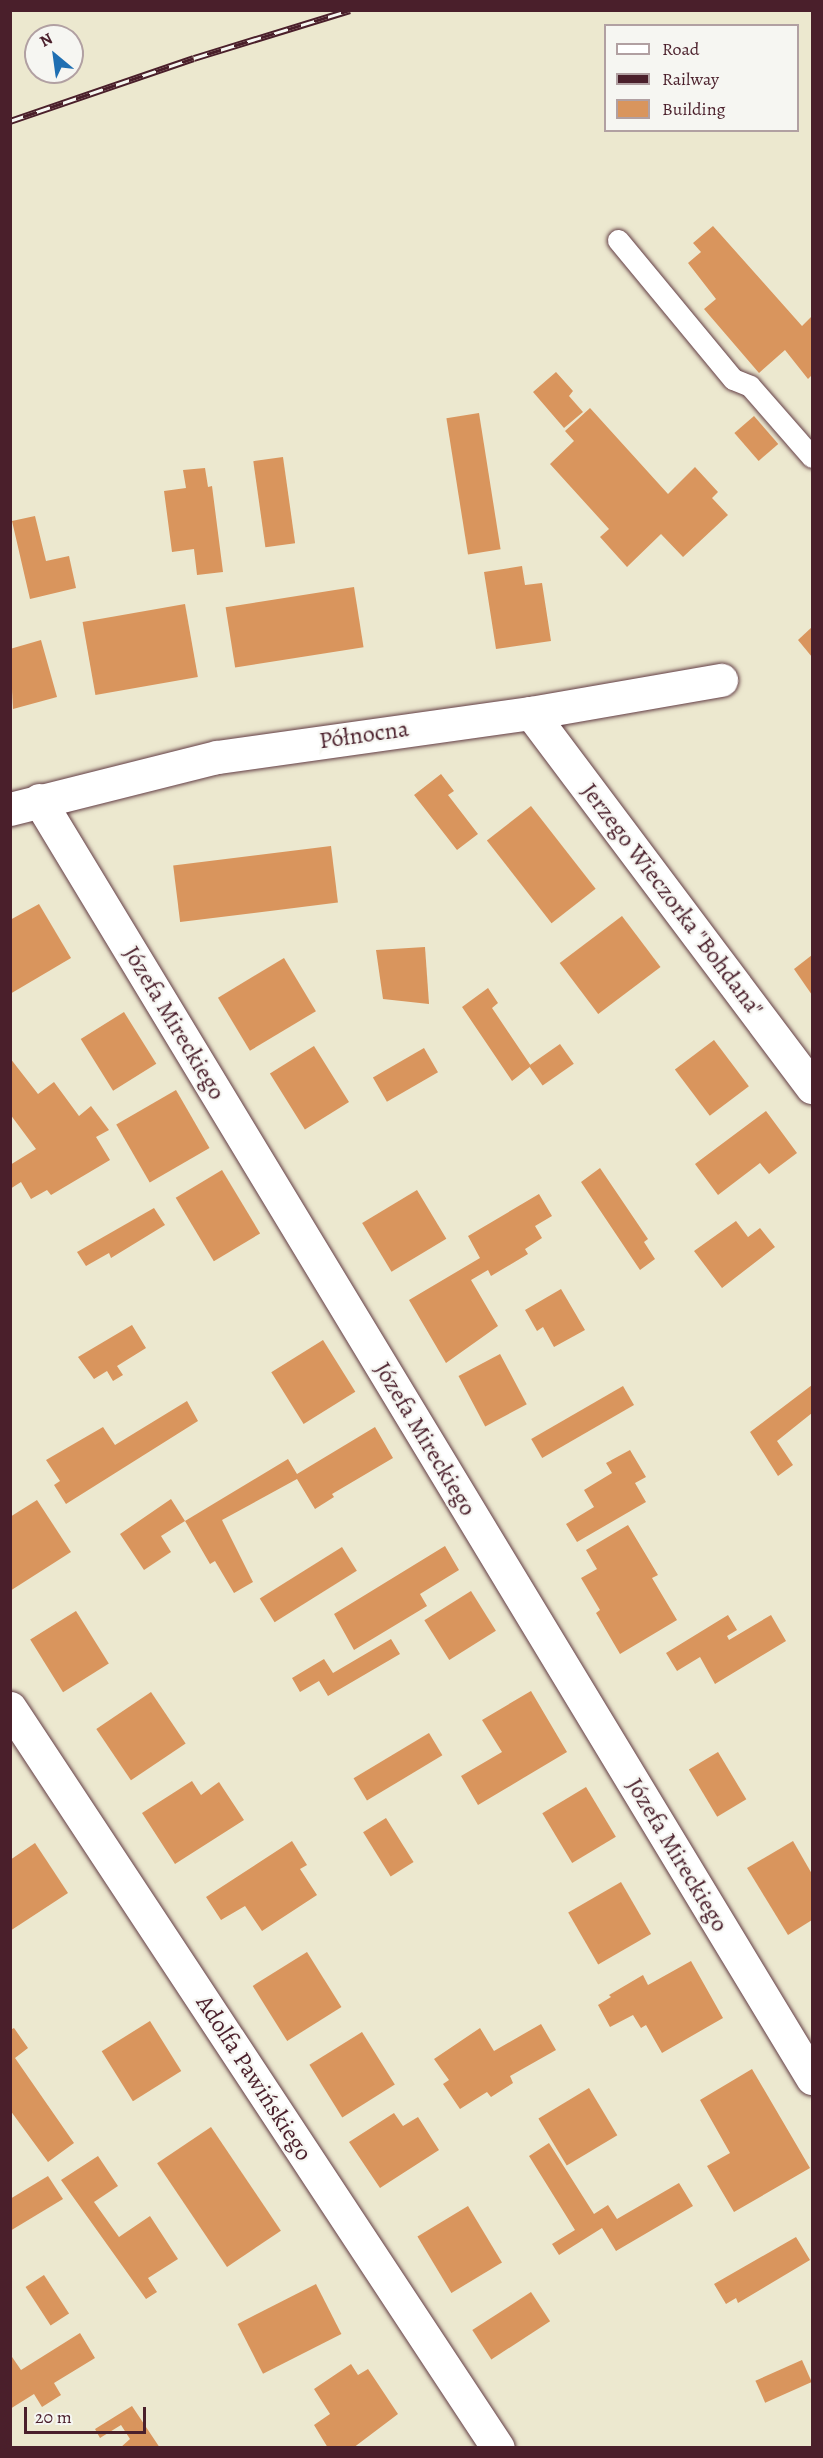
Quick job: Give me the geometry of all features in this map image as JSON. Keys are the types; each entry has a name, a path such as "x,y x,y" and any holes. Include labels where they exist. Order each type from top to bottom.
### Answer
{"street":[{"name":"Północna","path":"25,805 217,757 531,713 721,680"},
{"name":"Jerzego Wieczorka \"Bohdana\"","path":"531,713 813,1087"},
{"name":"Józefa Mireckiego","path":"25,805 813,2078"},
{"name":"Adolfa Pawińskiego","path":"10,1708 498,2448"}],"lane":[{"path":"618,240 733,379 750,386 813,457"}],"building":[{"path":"713,226 802,326 812,316 812,375 808,379 785,350 759,373 704,309 716,299 688,263 701,252 693,243"},
{"path":"556,372 573,391 569,396 583,412 564,428 533,392"},
{"path":"590,408 668,494 695,467 718,492 712,498 728,515 683,557 661,534 627,567 600,537 609,529 550,464 574,441 565,431"},
{"path":"479,413 501,549 468,554 446,418"},
{"path":"754,416 778,444 759,461 734,433"},
{"path":"283,457 295,543 265,547 253,461"},
{"path":"205,468 208,487 212,486 223,572 197,575 194,549 172,552 164,491 186,488 183,470"},
{"path":"35,516 46,561 69,556 76,588 30,599 12,521"},
{"path":"522,566 525,585 542,583 551,641 496,649 484,572"},
{"path":"354,587 364,647 235,668 226,607"},
{"path":"185,604 198,677 95,695 83,622"},
{"path":"812,627 812,657 798,640"},
{"path":"41,640 57,697 13,709 10,649"},
{"path":"441,774 454,791 448,795 478,834 457,850 414,795"},
{"path":"531,806 596,889 552,923 487,840"},
{"path":"331,846 338,903 180,922 173,865"},
{"path":"39,904 71,958 10,994 10,920"},
{"path":"622,916 661,967 598,1014 560,963"},
{"path":"425,947 429,1004 383,999 376,950"},
{"path":"812,955 812,995 794,969"},
{"path":"284,958 316,1011 250,1051 218,998"},
{"path":"488,988 498,1003 492,1008 531,1066 512,1081 462,1007"},
{"path":"124,1012 156,1064 113,1091 81,1039"},
{"path":"714,1040 749,1086 710,1116 675,1069"},
{"path":"560,1044 574,1064 543,1085 529,1066"},
{"path":"314,1046 349,1102 305,1130 270,1074"},
{"path":"424,1048 438,1072 387,1102 373,1078"},
{"path":"10,1058 38,1094 54,1082 79,1116 91,1106 109,1130 96,1137 110,1160 51,1195 47,1190 31,1199 21,1182 10,1189 10,1165 36,1149 10,1114"},
{"path":"176,1090 209,1148 150,1183 116,1124"},
{"path":"766,1111 797,1153 769,1174 760,1163 718,1195 695,1164"},
{"path":"600,1168 648,1239 644,1242 655,1259 640,1270 581,1182"},
{"path":"222,1170 260,1233 214,1261 176,1198"},
{"path":"417,1190 446,1239 391,1272 362,1223"},
{"path":"539,1194 552,1216 535,1226 542,1238 525,1249 528,1254 491,1276 488,1270 471,1280 498,1326 446,1363 409,1300 480,1258 468,1236"},
{"path":"154,1208 165,1225 111,1258 109,1253 86,1266 77,1252"},
{"path":"736,1221 748,1237 760,1228 775,1247 722,1288 694,1251"},
{"path":"561,1289 585,1330 554,1347 543,1327 537,1331 525,1310"},
{"path":"132,1325 146,1348 117,1366 123,1375 113,1381 107,1371 94,1379 78,1357"},
{"path":"323,1340 355,1392 304,1424 271,1372"},
{"path":"500,1354 527,1404 485,1426 459,1376"},
{"path":"812,1385 812,1413 777,1441 793,1465 778,1476 750,1432"},
{"path":"623,1386 634,1405 542,1458 531,1439"},
{"path":"187,1401 198,1421 66,1504 54,1485 60,1481 46,1460 103,1427 115,1445"},
{"path":"375,1427 393,1458 332,1494 334,1497 315,1509 297,1479 222,1520 253,1582 234,1593 215,1561 210,1564 185,1521 288,1459 297,1474"},
{"path":"630,1450 646,1477 635,1483 646,1502 577,1542 566,1524 594,1507 584,1490 612,1473 606,1463"},
{"path":"171,1499 185,1521 161,1536 171,1552 144,1570 120,1534"},
{"path":"37,1500 71,1552 10,1591 10,1517"},
{"path":"628,1525 658,1575 652,1578 677,1620 620,1654 596,1613 600,1610 581,1578 597,1569 586,1550"},
{"path":"445,1546 459,1570 420,1594 427,1606 354,1650 334,1614"},
{"path":"342,1547 357,1571 275,1622 260,1598"},
{"path":"471,1591 496,1631 449,1660 424,1620"},
{"path":"76,1611 109,1664 63,1692 30,1640"},
{"path":"728,1615 737,1630 727,1636 729,1640 771,1615 786,1641 715,1684 700,1657 677,1671 666,1653"},
{"path":"391,1639 400,1654 328,1696 319,1681 300,1692 292,1678 324,1659 333,1673"},
{"path":"531,1691 567,1752 478,1805 461,1776 502,1752 482,1720"},
{"path":"151,1692 186,1743 131,1780 96,1729"},
{"path":"429,1733 442,1755 367,1801 354,1778"},
{"path":"718,1752 746,1799 717,1817 689,1770"},
{"path":"192,1781 201,1795 219,1782 244,1820 175,1864 142,1813"},
{"path":"586,1787 616,1837 572,1863 542,1813"},
{"path":"386,1818 414,1862 391,1876 363,1832"},
{"path":"292,1841 307,1865 300,1869 317,1895 262,1931 245,1906 221,1920 206,1897"},
{"path":"793,1841 812,1874 812,1920 788,1935 747,1868"},
{"path":"35,1843 68,1893 10,1931 10,1860"},
{"path":"621,1882 651,1934 598,1964 568,1912"},
{"path":"307,1952 341,2007 287,2041 253,1986"},
{"path":"691,1961 723,2018 662,2053 646,2025 641,2028 633,2015 610,2027 598,2005 611,1997 609,1995 643,1975 648,1985"},
{"path":"150,2021 181,2071 133,2101 102,2051"},
{"path":"541,2024 556,2050 510,2076 513,2083 491,2097 487,2092 460,2109 443,2084 449,2080 434,2059 480,2028 494,2051"},
{"path":"14,2028 28,2048 15,2058 74,2143 48,2162 10,2110 10,2030"},
{"path":"362,2032 395,2085 342,2117 309,2065"},
{"path":"752,2069 810,2168 734,2212 707,2166 730,2153 700,2100"},
{"path":"589,2088 617,2135 567,2166 538,2118"},
{"path":"394,2113 403,2126 418,2117 439,2150 380,2188 349,2142"},
{"path":"211,2127 281,2231 227,2267 157,2163"},
{"path":"549,2143 594,2214 608,2205 617,2219 679,2183 693,2206 616,2251 602,2228 559,2255 552,2244 575,2230 529,2156"},
{"path":"98,2156 118,2186 94,2202 119,2237 150,2216 178,2259 148,2278 157,2292 146,2299 61,2180"},
{"path":"48,2176 63,2199 10,2231 10,2199"},
{"path":"468,2206 502,2263 451,2293 417,2236"},
{"path":"796,2237 810,2260 738,2303 736,2298 726,2304 714,2284"},
{"path":"44,2275 69,2314 51,2326 26,2287"},
{"path":"316,2284 341,2334 263,2374 238,2324"},
{"path":"531,2292 550,2321 491,2359 472,2330"},
{"path":"80,2333 95,2358 54,2383 61,2395 42,2407 34,2394 10,2409 10,2354 21,2370"},
{"path":"802,2360 812,2382 765,2403 755,2381"},
{"path":"351,2364 358,2375 368,2369 398,2414 353,2448 328,2448 314,2425 330,2414 314,2389"},
{"path":"132,2406 160,2448 120,2448 130,2439 121,2425 100,2438 95,2429"}],"railway":[{"path":"10,121 194,58 350,10"}]}
